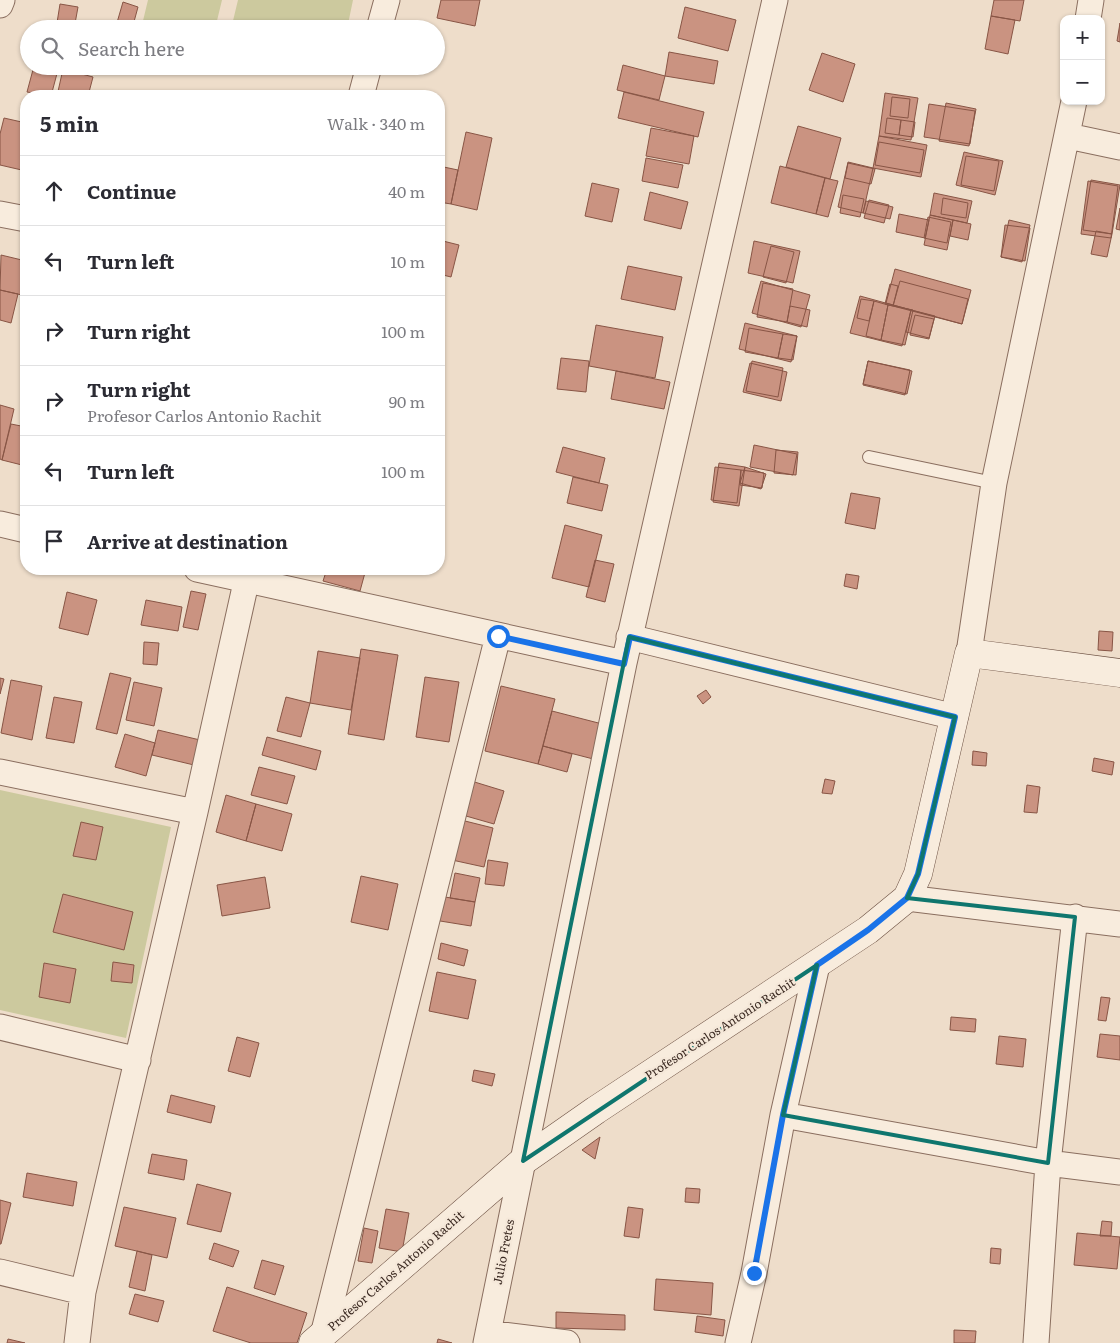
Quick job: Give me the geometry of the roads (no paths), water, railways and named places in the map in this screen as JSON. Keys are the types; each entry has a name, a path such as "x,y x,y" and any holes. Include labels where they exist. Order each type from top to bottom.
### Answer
{"main road":[{"path":"969,653 1120,673"},
{"name":"Profesor Carlos Antonio Rachit","path":"318,1339 523,1161 596,1110 817,965 868,930 907,898 918,874 969,653"}],"street":[{"path":"0,5 2,0"},
{"path":"382,20 387,0"},
{"name":"Julio Fretes","path":"487,1338 624,664 774,0"},
{"path":"1089,15 1091,0"},
{"path":"363,90 367,75"},
{"path":"969,653 994,483 1073,105"},
{"path":"1068,136 1120,147"},
{"path":"0,214 20,218"},
{"path":"0,524 20,529"},
{"path":"77,1343 82,1292 195,812 247,575"},
{"path":"251,575 498,636 624,664"},
{"path":"318,1339 498,636"},
{"path":"630,637 955,717"},
{"path":"0,772 195,812"},
{"path":"907,898 1120,924"},
{"path":"1036,1343 1048,1163 1075,917"},
{"path":"738,1343 754,1273 783,1115 817,965"},
{"path":"0,1028 138,1060"},
{"path":"783,1115 1048,1163 1120,1172"},
{"path":"0,1272 82,1292"},
{"path":"487,1338 567,1343"}],"lane":[{"path":"869,457 994,483"}]}
